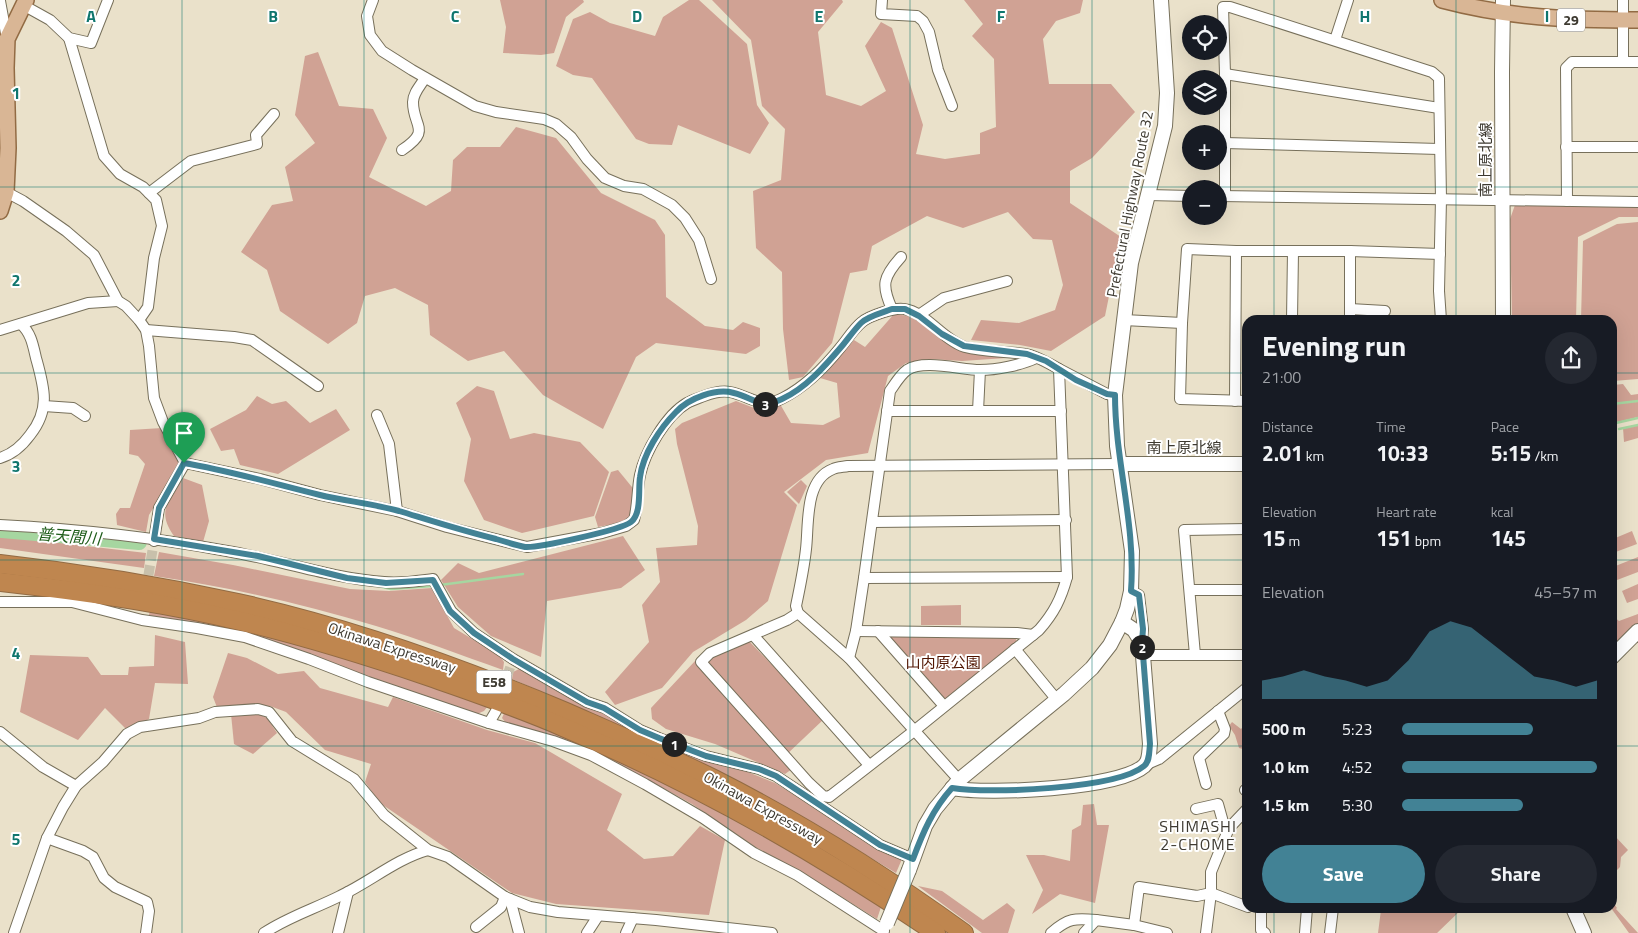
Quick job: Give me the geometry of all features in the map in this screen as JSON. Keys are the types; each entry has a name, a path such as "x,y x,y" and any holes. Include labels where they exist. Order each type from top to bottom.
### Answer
{"highway":[{"name":"Okinawa Expressway","path":"0,564 154,586 240,604 380,642 509,688 638,743 715,780 831,845 964,933"},
{"name":"Okinawa Expressway","path":"0,582 90,592 239,620 370,657 509,705 563,726 707,795 812,852 873,890 936,933"}],"main road":[{"name":"Prefectural Highway Route 32","path":"885,929 925,826 935,809 955,784 1082,678 1102,657 1122,622 1131,591 1132,551 1115,424 1115,395 1131,263 1165,126 1167,93 1161,0"},
{"name":"29","path":"1442,0 1503,7 1560,19 1638,20"},
{"path":"0,211 6,192 8,148 3,69 7,38 25,2"},
{"name":"南上原北線","path":"1503,7 1503,315"},
{"name":"南上原北線","path":"1120,464 1242,464"},
{"path":"955,784 973,791 1068,786 1117,779 1132,774 1145,765 1148,759 1150,744 1142,649 1134,630 1122,622"},
{"path":"1617,652 1638,631"},
{"path":"1575,913 1584,933"}],"street":[{"path":"69,38 91,43 108,0"},
{"path":"373,0 367,16 370,35 382,51 475,106 496,112 544,119 556,124 571,137 587,159 605,178 624,186 643,189 672,205 685,218 699,240 710,279"},
{"path":"882,0 881,14 917,16 923,21 929,32 938,70 952,106"},
{"path":"1335,40 1348,0"},
{"path":"1622,0 1623,62"},
{"path":"0,1 7,38"},
{"path":"25,2 50,20 69,38 104,156 120,174 143,187 156,200 162,226 154,258 148,307 140,320"},
{"path":"1225,70 1223,7 1230,7 1432,72 1439,78 1441,315"},
{"path":"1567,200 1566,68 1572,62 1638,62"},
{"path":"1227,74 1439,108"},
{"path":"402,150 417,137 419,129 413,102 416,91 426,78"},
{"path":"149,193 190,161 257,144 256,135 274,114"},
{"path":"1227,143 1439,149"},
{"path":"1566,147 1638,147"},
{"path":"6,192 23,201 66,231 94,255 118,302"},
{"path":"1148,195 1182,196"},
{"path":"1227,196 1638,202"},
{"path":"1242,401 1180,399 1182,323 1187,249 1236,252 1350,251 1440,254"},
{"path":"1292,315 1294,251"},
{"path":"1350,251 1350,315 1385,311"},
{"path":"1235,401 1236,252"},
{"path":"892,309 884,292 886,279 891,268 901,257"},
{"path":"919,316 944,298 1007,281"},
{"path":"0,330 88,303 118,302 126,306 140,320 146,330 154,398 163,422 184,463"},
{"path":"184,463 260,479 320,495 397,510 447,527 527,547 602,533 626,526 634,520 638,506 640,476 650,449 668,421 678,410 687,403 714,393 726,391 766,404 782,399 802,387 819,372 862,322 892,309 905,309 919,316 942,334 964,346 1027,354 1046,361 1059,370 1107,394 1115,395"},
{"path":"1124,320 1182,323"},
{"path":"0,458 22,446 42,418 44,406 44,386 28,331 21,324"},
{"path":"146,330 252,340 318,386"},
{"path":"849,658 856,631 873,522 890,391 908,370 922,366 980,370 1028,362 1036,358"},
{"path":"978,411 980,370"},
{"path":"798,613 787,620 710,653 701,662 809,783 823,796 829,796 914,731 1033,635 1051,617 1062,596 1067,577 1059,370"},
{"path":"44,406 73,408 85,416"},
{"path":"887,410 1061,411"},
{"path":"377,415 389,444 397,510"},
{"path":"154,540 159,508 184,463"},
{"path":"955,784 914,731 849,658 798,613 796,606 805,562 808,506 817,483 824,474 833,469 848,466 1120,464"},
{"path":"873,522 1066,520"},
{"path":"0,524 102,532 258,556 347,578 386,583 436,584 450,611 474,633 513,659 587,702 604,708 640,730 706,756 759,769 776,776 911,864"},
{"path":"1195,655 1184,530 1242,529"},
{"path":"864,578 1067,577"},
{"path":"1190,590 1242,590"},
{"path":"1131,591 1139,595 1143,629 1142,649 1195,655 1242,655"},
{"path":"0,602 72,602 244,637 489,723 553,741 591,755 703,818 754,853 797,875 885,929"},
{"path":"856,631 1016,633 1033,635"},
{"path":"878,631 944,706"},
{"path":"753,635 869,765"},
{"path":"1015,649 1056,700"},
{"path":"1145,765 1159,759 1242,692"},
{"path":"14,933 47,838 76,786 103,762 127,734 140,727 199,718 215,712 258,709 269,712 292,741 354,779 384,815 428,850 448,857 508,898 530,907 558,912 633,918 684,929 741,928 772,933"},
{"path":"489,723 496,711"},
{"path":"1206,784 1199,758 1224,734 1225,729 1218,711"},
{"path":"0,732 43,767 76,786"},
{"path":"800,792 809,783"},
{"path":"1196,808 1218,804 1223,822 1230,828"},
{"path":"1206,933 1211,893 1211,872 1230,828 1242,815"},
{"path":"47,838 83,851 93,858 104,878 115,887 147,902 149,911 146,933"},
{"path":"264,933 281,922 348,892 413,854 428,850"},
{"path":"1134,925 1139,887 1197,896 1211,893 1242,905"},
{"path":"338,933 348,892"},
{"path":"476,926 501,907 508,898"},
{"path":"508,898 519,933"},
{"path":"1262,913 1261,930 1265,933"},
{"path":"1298,933 1305,933 1307,913"},
{"path":"1330,933 1332,913"},
{"path":"587,933 598,916"},
{"path":"626,933 633,918"},
{"path":"1051,933 1074,918 1134,925 1166,933"},
{"path":"1084,933 1096,920"}],"green space":[{"path":"500,0 583,0 584,2 566,17 554,53 541,55 503,53 506,27"},
{"path":"689,0 699,0 747,44 757,105 769,123 750,154 678,125 672,145 649,144 636,139 592,78 573,75 556,66 573,19 590,12 610,23 655,36 663,17"},
{"path":"712,0 842,0 843,2 818,32 826,95 861,106 886,91 865,46 881,22 892,28 923,125 916,154 945,159 980,154 980,133 996,127 994,59 972,36 983,24 964,0 1083,0 1080,13 1056,21 1043,39 1049,84 1111,84 1135,112 1092,158 1070,171 1070,203 1121,237 1105,316 1051,351 1020,345 971,340 981,320 1019,323 1055,310 1063,285 1052,240 1033,239 1008,212 963,228 927,216 872,246 867,270 850,273 832,343 803,377 789,380 783,329 782,272 756,248 753,191 781,180 785,129 762,106 751,40"},
{"path":"318,52 339,106 373,109 387,138 369,177 426,206 451,191 453,160 467,147 500,147 516,127 556,138 601,193 655,220 665,235 666,297 705,326 733,330 743,322 760,328 760,346 746,354 656,343 636,357 603,429 543,395 504,351 468,361 430,335 428,305 395,288 365,296 357,323 328,344 280,311 267,270 241,252 272,205 293,201 285,167 315,143 295,115 305,56"},
{"path":"1515,205 1638,206 1638,217 1619,217 1578,237 1576,315 1512,315 1510,219"},
{"path":"1638,222 1638,379 1617,381 1617,315 1581,315 1583,241 1617,224"},
{"path":"894,314 909,316 930,328 950,343 1005,355 1006,358 962,361 931,359 906,363 888,376 868,453 826,460 784,492 797,505 768,601 746,620 693,652 662,688 615,705 605,692 649,642 642,605 660,582 656,548 697,545 698,526 677,444 675,429 682,423 736,401 762,411 780,404 791,423 823,425 840,417 837,383 820,378 854,340 865,347"},
{"path":"1623,384 1631,395 1638,394 1638,417 1617,422 1617,385"},
{"path":"477,386 494,391 510,439 534,433 580,442 609,472 594,516 522,533 484,520 464,481 471,439 456,403"},
{"path":"257,396 272,404 286,401 310,423 336,409 350,430 278,474 240,465 234,449 221,451 210,429 246,410"},
{"path":"1638,425 1638,438 1624,442 1623,428"},
{"path":"162,428 165,440 180,464 149,515 146,532 117,525 116,514 120,508 130,508 145,464 138,456 129,454 130,430"},
{"path":"618,470 636,492 632,516 624,522 598,527 595,517 611,472"},
{"path":"183,478 202,485 209,521 203,542 174,536 166,519 166,506"},
{"path":"801,480 807,486 799,504 787,492"},
{"path":"1632,531 1637,544 1617,552 1617,537"},
{"path":"0,536 146,553 144,568 0,548"},
{"path":"623,536 645,570 621,588 547,601 541,657 491,636 458,607 441,580 458,563 479,573"},
{"path":"159,552 350,589 389,591 432,588 454,628 499,655 504,662 503,670 408,636 321,610 238,591 154,576"},
{"path":"1638,557 1638,572 1617,580 1617,565"},
{"path":"1638,584 1638,599 1627,603 1622,591"},
{"path":"961,605 961,625 921,625 921,606"},
{"path":"150,611 262,635 329,652 488,706 484,711 477,714 289,649 148,618"},
{"path":"1638,614 1638,624 1617,645 1617,619 1619,621"},
{"name":"山内原公園","path":"878,631 1015,637 1017,642 941,704"},
{"path":"155,635 185,642 188,684 155,683 149,719 127,730 105,708 78,740 20,712 30,655 88,657 101,675 128,675 129,667 154,666"},
{"path":"748,640 824,719 784,757 792,769 785,774 715,744 666,729 652,719 651,708 695,661"},
{"path":"228,653 247,658 278,674 304,671 320,688 388,707 393,697 487,730 535,743 622,794 607,830 644,859 673,856 700,826 725,840 709,915 556,904 512,893 380,803 365,782 371,764 325,750 286,712 270,706 218,710 213,697"},
{"path":"521,668 609,716 775,783 902,859 896,873 744,785 629,730 512,679 513,672"},
{"path":"505,711 566,735 694,794 882,904 877,919 806,875 757,848 692,804 601,756 506,723 502,718"},
{"path":"256,713 267,718 277,733 253,754 234,744 231,714"},
{"path":"1232,722 1241,729 1242,728 1242,749 1239,748 1235,735 1229,726"},
{"path":"1094,804 1097,825 1109,825 1095,903 1060,894 1032,914 1043,890 1026,855 1044,855 1070,861 1072,830 1081,825 1083,805"},
{"path":"1617,838 1628,850 1621,857 1620,867 1617,870"},
{"path":"918,886 942,891 983,920 1007,903 1015,910 1008,933 982,933"},
{"path":"1617,910 1638,933 1629,933 1615,913 1617,913"},
{"path":"1381,913 1458,913 1437,933 1378,933"}],"waterway":[{"path":"1617,403 1638,401"},
{"path":"1617,423 1638,418"},
{"path":"1619,429 1638,425"},
{"name":"普天間川","path":"2,530 139,542"},
{"path":"440,585 523,574"},
{"path":"378,586 391,589 432,586"}],"tunnel":[{"path":"146,590 154,541"},
{"path":"502,691 513,659"}],"district":[{"name":"SHIMASHI 2-CHOME","path":"1198,835"}],"route":[{"path":"892,309 905,309 919,316 942,334 964,346 1027,354 1046,361 1076,380 1107,394 1115,395 1115,424 1132,551 1131,591 1139,595 1143,629 1142,642 1150,744 1148,759 1145,765 1132,774 1117,779 1036,789 973,791 952,788 944,796 925,826 913,859 880,845 776,776 759,769 706,756 640,730 604,708 587,702 513,659 474,633 450,611 433,580 386,583 347,578 258,556 154,539 159,508 184,463 260,479 320,495 397,510 447,527 527,547 602,533 626,526 634,520 638,506 640,476 644,462 668,421 687,403 714,393 726,391 766,404 782,399 802,387 819,372 862,322 892,309"}]}
